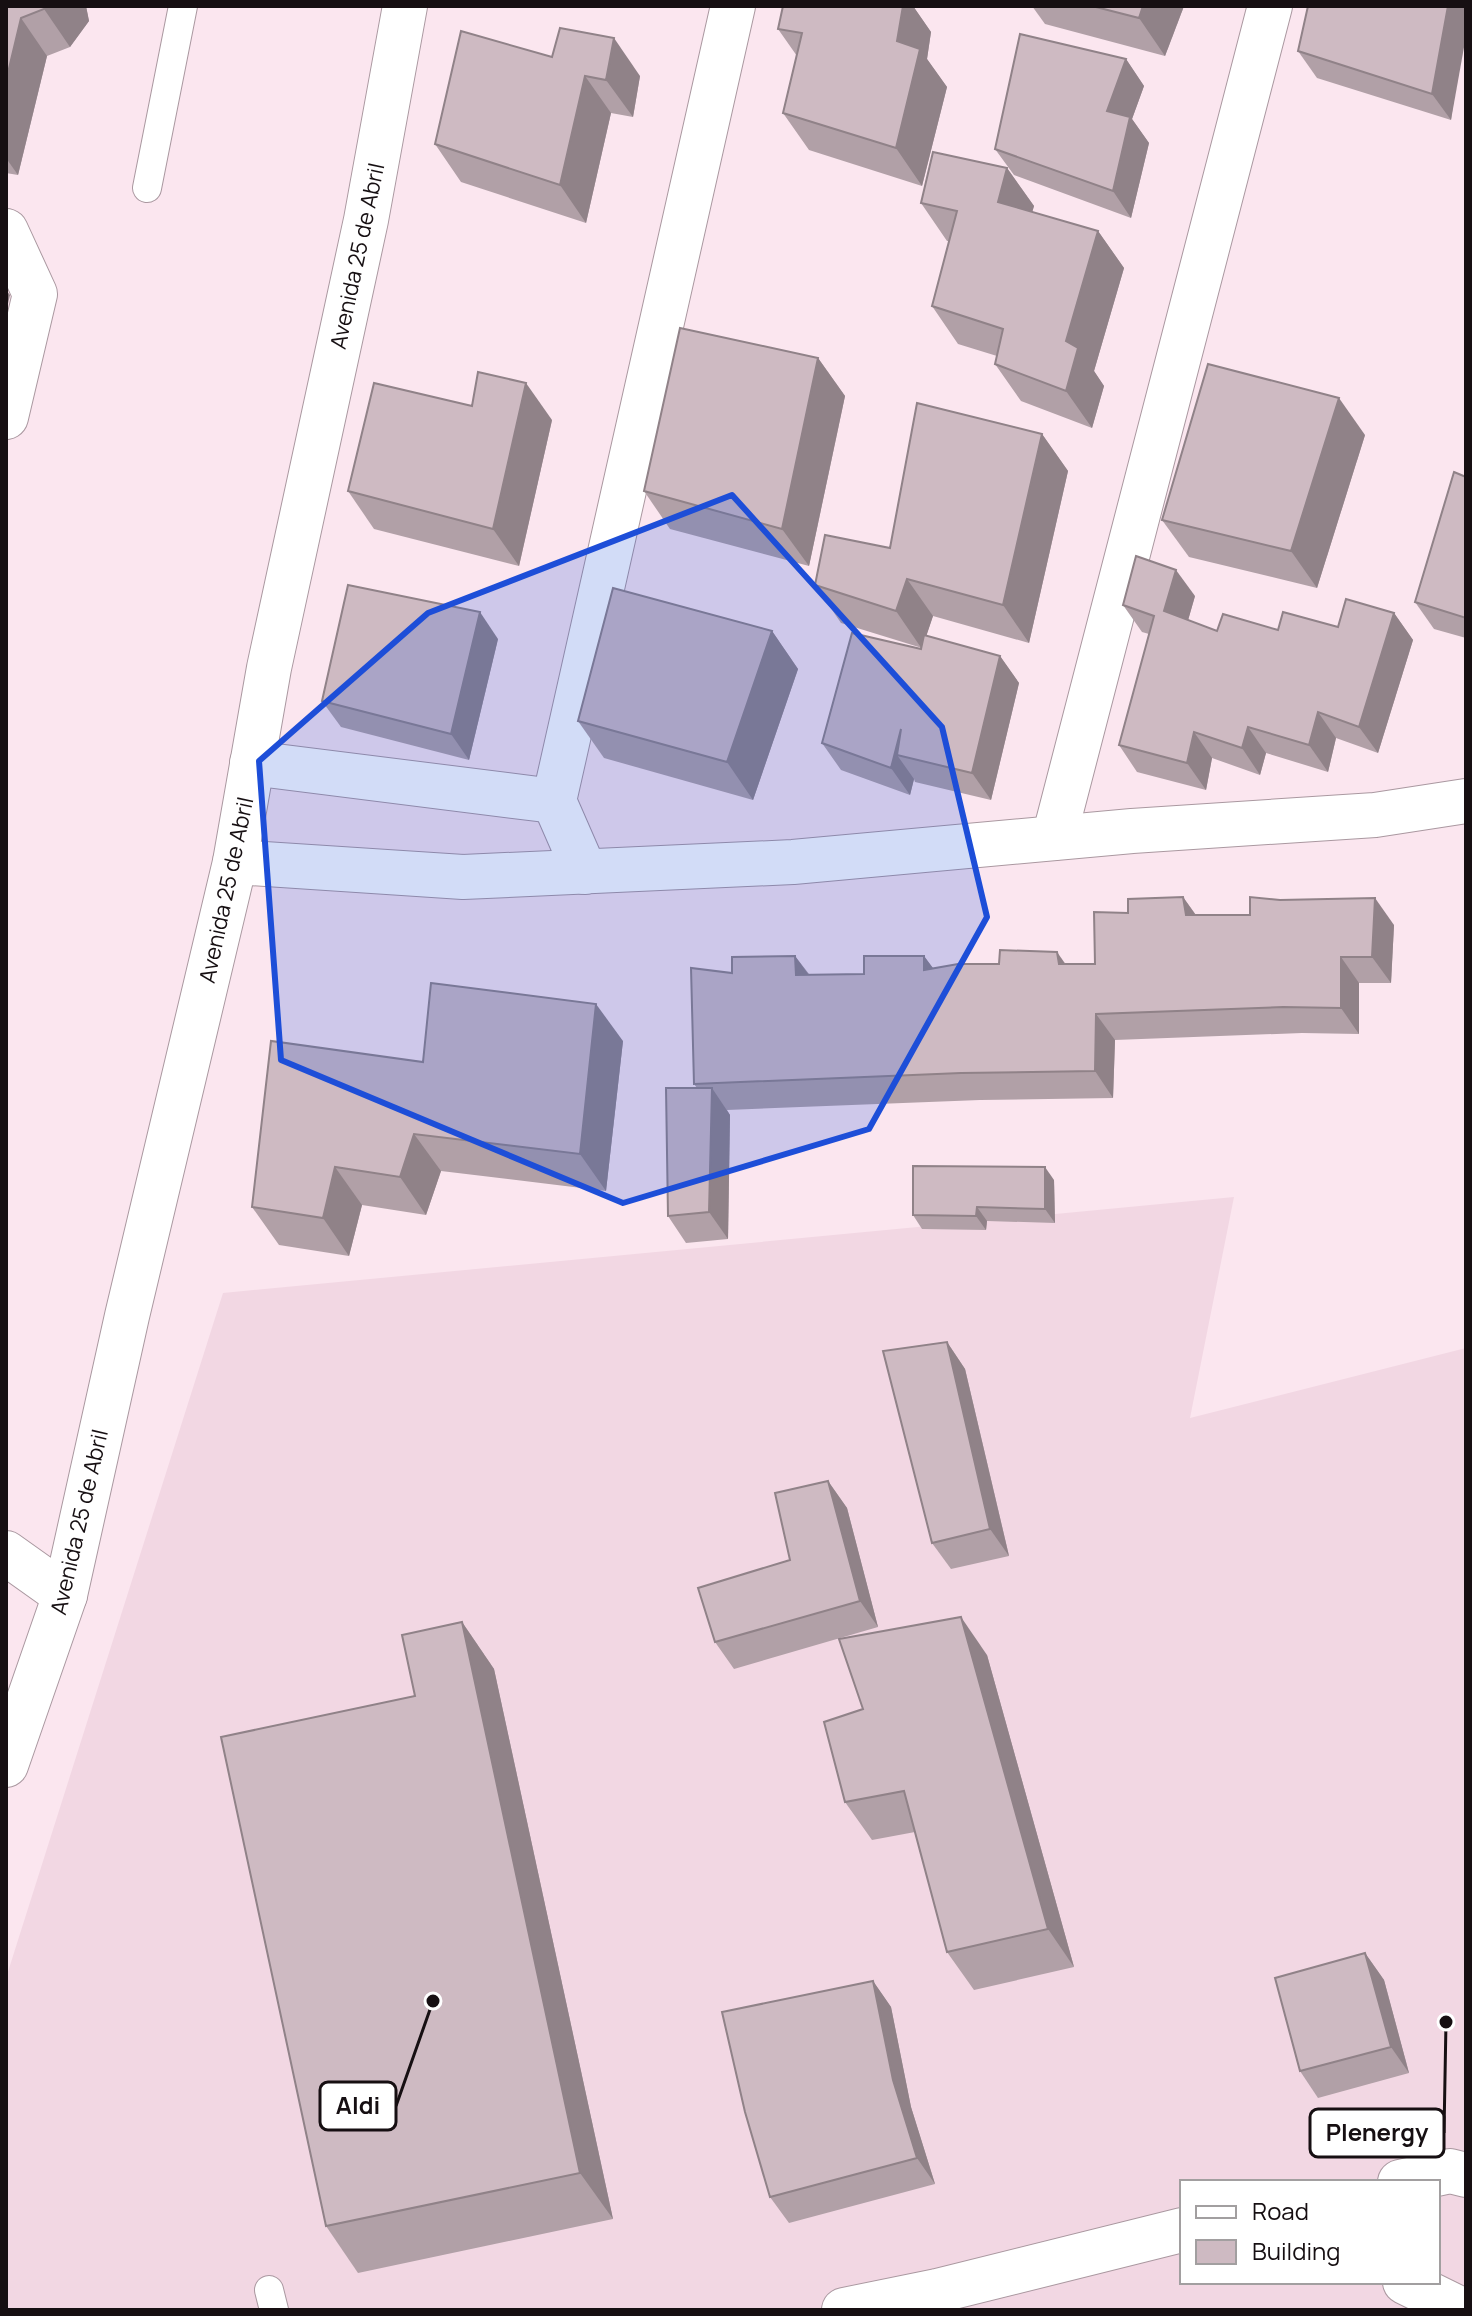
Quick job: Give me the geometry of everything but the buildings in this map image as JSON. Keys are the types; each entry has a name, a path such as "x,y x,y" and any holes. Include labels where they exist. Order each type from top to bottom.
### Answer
{"main road":[{"name":"Avenida 25 de Abril","path":"6,1765 65,1595 127,1316 235,862 269,668 366,220 405,6"},
{"path":"585,872 554,801 733,6"},
{"path":"1054,838 1270,6"},
{"path":"6,231 35,294 6,417"},
{"path":"252,763 554,801"},
{"path":"235,862 463,877 793,862 1054,838 1375,815 1466,801"},
{"path":"6,1553 65,1595"},
{"path":"1409,2180 1450,2171 1466,2175"},
{"path":"844,2310 932,2300 1180,2231"},
{"path":"1409,2284 1462,2310"}],"lane":[{"path":"147,188 183,6"}],"highlighted area":[{"path":"732,495 942,727 987,917 869,1129 623,1203 281,1060 259,761 428,613"}],"shaded area":[{"path":"1234,1197 1190,1418 1466,1348 1466,2310 6,2310 6,1978 223,1293"}],"place":[{"name":"Aldi","path":"433,2001"},
{"name":"Plenergy","path":"1446,2022"}]}
